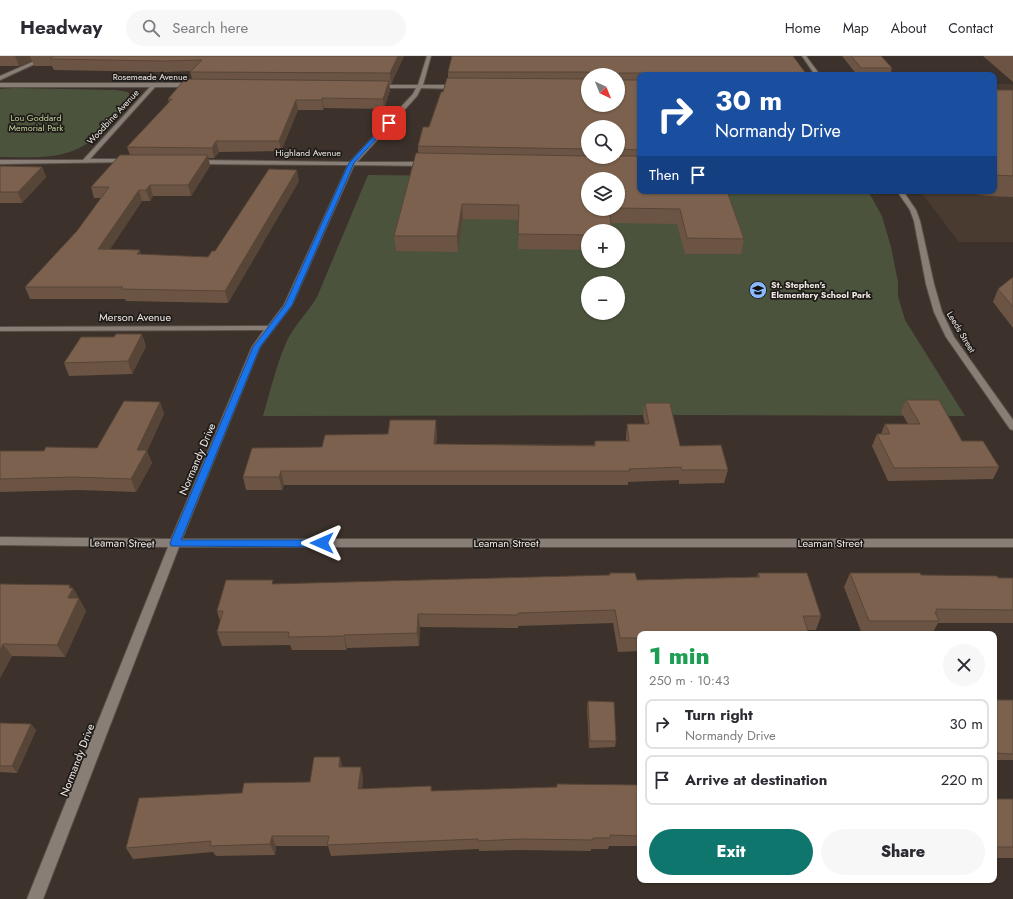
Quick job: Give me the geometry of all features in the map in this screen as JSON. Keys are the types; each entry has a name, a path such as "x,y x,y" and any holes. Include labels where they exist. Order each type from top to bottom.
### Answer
{"street":[{"path":"0,78 50,56"},
{"name":"Normandy Drive","path":"35,899 175,543 256,347 288,305 352,163 415,95 420,86 429,56"},
{"path":"804,56 816,72"},
{"name":"Rosemeade Avenue","path":"0,85 201,85"},
{"name":"Woodbine Avenue","path":"85,161 154,85"},
{"path":"373,86 466,87"},
{"path":"0,162 132,161"},
{"name":"Highland Avenue","path":"187,162 430,164"},
{"name":"Leeds Street","path":"902,194 914,210 930,284 938,312 950,337 1013,427"},
{"name":"Merson Avenue","path":"0,329 271,328"},
{"name":"Leaman Street","path":"0,541 175,543 1013,543"}],"shaded area":[{"path":"997,84 1013,84 1013,242 959,242 922,194 997,194"}],"green space":[{"name":"Lou Goddard Memorial Park","path":"0,89 116,90 128,92 130,96 129,100 89,142 79,148 46,157 0,157"},
{"name":"St. Stephen's Elementary School Park","path":"368,175 581,177 581,216 625,216 625,178 637,178 637,194 870,194 882,216 891,247 898,282 898,296 905,320 965,416 263,416 282,352 293,331 317,297"}],"building":[{"path":"53,56 398,56 390,73 190,72 202,60 163,61 50,59"},
{"path":"452,56 793,56 805,72 625,73 625,68 581,68 581,72 448,72"},
{"path":"851,56 881,56 892,68 861,68"},
{"path":"447,78 581,79 581,112 625,112 625,80 637,80 637,150 625,149 625,120 581,120 581,149 418,146 423,127 429,127 441,92 443,92"},
{"path":"185,79 389,81 383,99 322,98 322,100 296,100 279,141 216,141 212,148 127,147 172,99 168,99"},
{"path":"997,90 1013,90 1013,176 997,175"},
{"path":"416,153 581,156 581,164 625,164 625,156 637,156 637,194 728,194 744,239 687,238 680,209 625,208 625,172 581,172 581,216 610,216 611,224 581,224 581,235 518,234 519,205 462,204 457,236 394,236"},
{"path":"120,155 208,155 188,185 150,185 146,190 139,190 98,249 140,250 137,254 208,257 212,251 215,251 269,169 297,170 225,291 121,289 123,287 25,287 77,231 109,187 91,187"},
{"path":"0,166 42,167 18,192 0,192"},
{"path":"1013,277 1013,307 998,289"},
{"path":"116,334 142,334 128,361 64,363 81,337 114,337"},
{"path":"906,400 939,400 962,441 983,441 999,467 894,468 877,434 890,434 885,424 920,424"},
{"path":"124,401 160,402 137,450 147,450 131,479 73,477 0,479 0,451 44,451 46,447 97,448"},
{"path":"645,403 670,403 680,446 721,445 728,470 682,470 681,467 629,469 630,471 281,471 279,477 243,477 252,448 322,447 325,435 388,434 390,420 436,420 434,444 595,446 595,441 629,441 627,424 649,424"},
{"path":"610,573 635,573 637,580 760,577 758,573 807,573 821,616 803,616 808,631 637,631 637,638 620,638 615,610 518,613 518,615 418,614 417,633 288,637 289,632 217,632 223,611 217,611 226,580 273,580 272,584 610,575"},
{"path":"850,573 920,573 921,575 997,576 998,578 1013,578 1013,610 936,609 938,612 935,612 939,621 869,621"},
{"path":"0,584 70,585 69,588 73,588 68,598 79,598 57,645 3,644 0,650"},
{"path":"997,700 1013,700 1013,754 997,753"},
{"path":"588,701 614,702 616,741 590,741"},
{"path":"0,723 31,724 12,766 0,766"},
{"path":"314,757 340,757 339,767 361,767 358,789 431,786 431,791 557,787 557,784 637,785 637,836 610,835 610,838 593,838 593,840 520,839 478,841 478,839 327,845 329,836 272,836 270,844 210,846 211,841 126,848 139,798 242,793 244,783 310,782"},
{"path":"997,799 1013,799 1013,847 997,847"}],"place":[{"name":"St. Stephen's Elementary School Park","path":"758,290"}],"route":[{"path":"322,543 175,543 256,347 288,305 352,163 389,123"}]}
